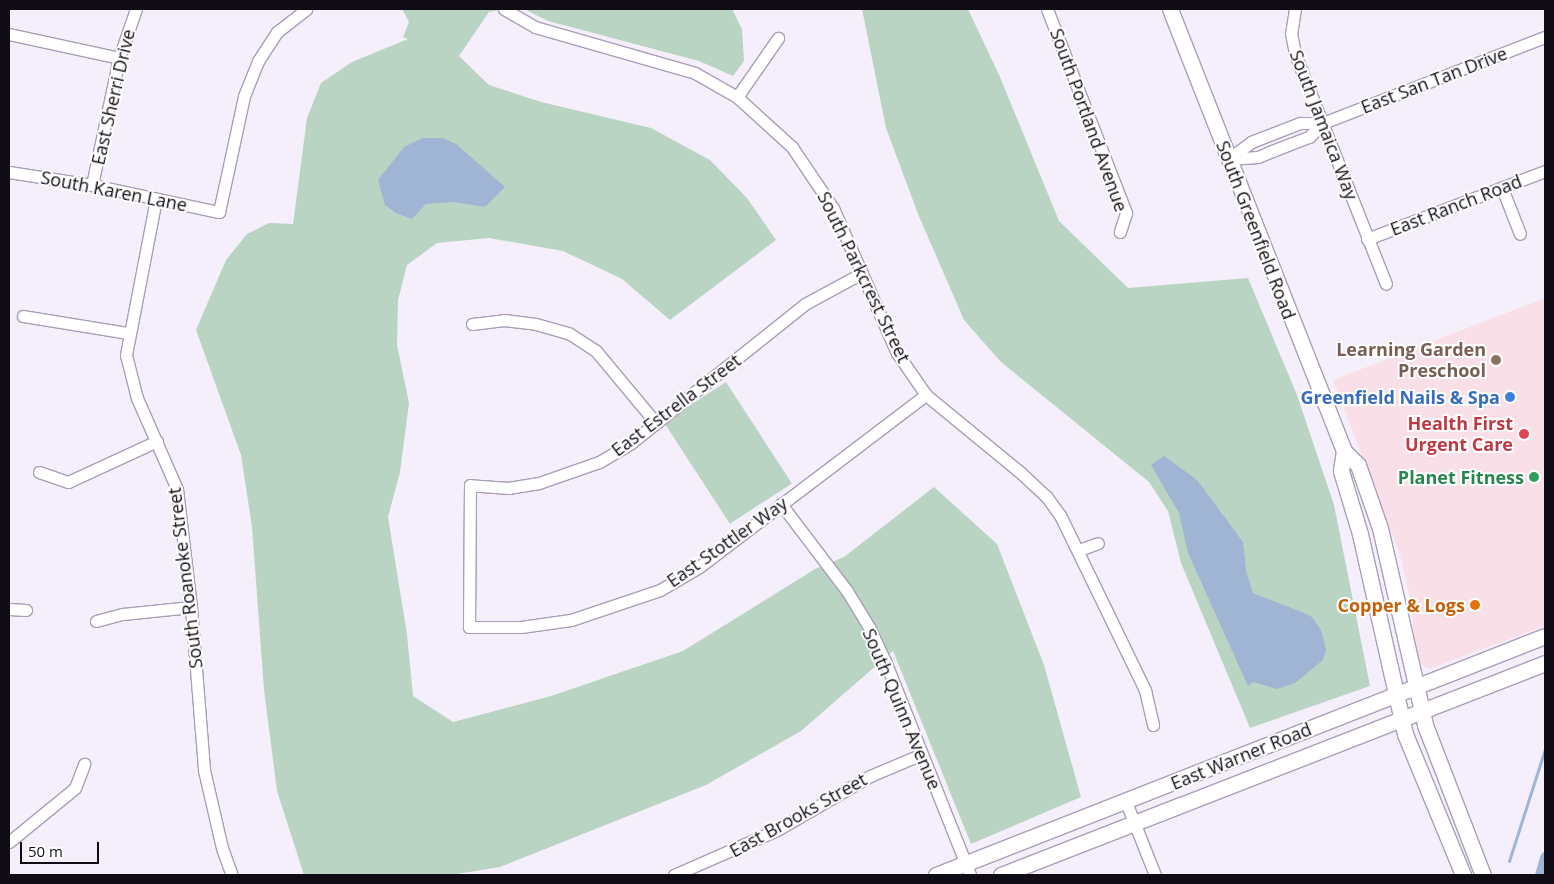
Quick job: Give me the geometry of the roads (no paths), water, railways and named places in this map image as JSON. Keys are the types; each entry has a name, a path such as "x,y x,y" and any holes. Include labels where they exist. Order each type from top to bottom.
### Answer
{"main road":[{"name":"South Greenfield Road","path":"1170,9 1344,451 1358,466 1380,528 1421,711 1483,875"},
{"name":"South Greenfield Road","path":"1344,451 1341,471 1360,534 1401,719 1463,875"},
{"name":"East Warner Road","path":"936,875 967,869 1126,802 1545,636"},
{"name":"East Warner Road","path":"1001,875 1545,663"}],"street":[{"name":"East Sherri Drive","path":"92,185 119,58 136,9"},
{"name":"South Karen Lane","path":"9,172 92,185 219,212 244,96 258,61 277,32 306,9"},
{"name":"South Parkcrest Street","path":"504,9 535,27 695,74 737,97 771,126 814,175 833,208 897,353 926,395 1046,496 1080,550 1146,690 1153,725"},
{"name":"South Portland Avenue","path":"1047,9 1126,213 1120,232"},
{"name":"South Jamaica Way","path":"1295,9 1291,33 1295,54 1386,284"},
{"path":"9,34 119,58"},
{"name":"East San Tan Drive","path":"1228,159 1251,142 1300,123 1323,123 1545,37"},
{"path":"737,97 778,38"},
{"name":"East San Tan Drive","path":"1228,159 1258,157 1309,137 1323,123"},
{"name":"East Ranch Road","path":"1367,239 1545,171"},
{"path":"1502,188 1520,234"},
{"name":"South Roanoke Street","path":"156,199 128,333 126,354 129,376 157,441 179,502 191,607 204,770 210,805 232,875"},
{"name":"East Estrella Street","path":"469,627 470,485 509,488 569,475 599,462 656,423 805,304 862,273"},
{"path":"23,316 128,333"},
{"path":"472,324 504,320 536,324 570,334 596,351 656,423"},
{"name":"East Stottler Way","path":"469,627 521,627 571,620 660,590 699,567 926,395"},
{"path":"39,472 68,482 157,441"},
{"name":"South Quinn Avenue","path":"781,504 847,591 869,627 967,869"},
{"path":"1080,550 1098,543"},
{"path":"96,621 122,614 191,607"},
{"path":"9,610 26,610"},
{"name":"East Brooks Street","path":"674,875 777,830 870,776 922,754"},
{"path":"9,842 75,788 84,764"},
{"path":"1126,802 1155,875"}],"water":[{"path":"423,138 443,138 456,144 505,187 485,207 454,202 426,204 412,219 396,213 385,205 378,180 404,147"},
{"path":"1164,456 1197,480 1243,542 1246,571 1253,593 1312,617 1321,630 1326,650 1323,660 1295,683 1277,689 1253,682 1248,686 1188,553 1179,513 1151,465"}],"waterway":[{"path":"1509,861 1545,749"},
{"path":"1540,875 1545,857"}],"place":[{"name":"Learning Garden Preschool","path":"1496,360"},
{"name":"Greenfield Nails & Spa","path":"1510,397"},
{"name":"Health First Urgent Care","path":"1524,434"},
{"name":"Planet Fitness","path":"1534,477"},
{"name":"Copper & Logs","path":"1475,605"}]}
